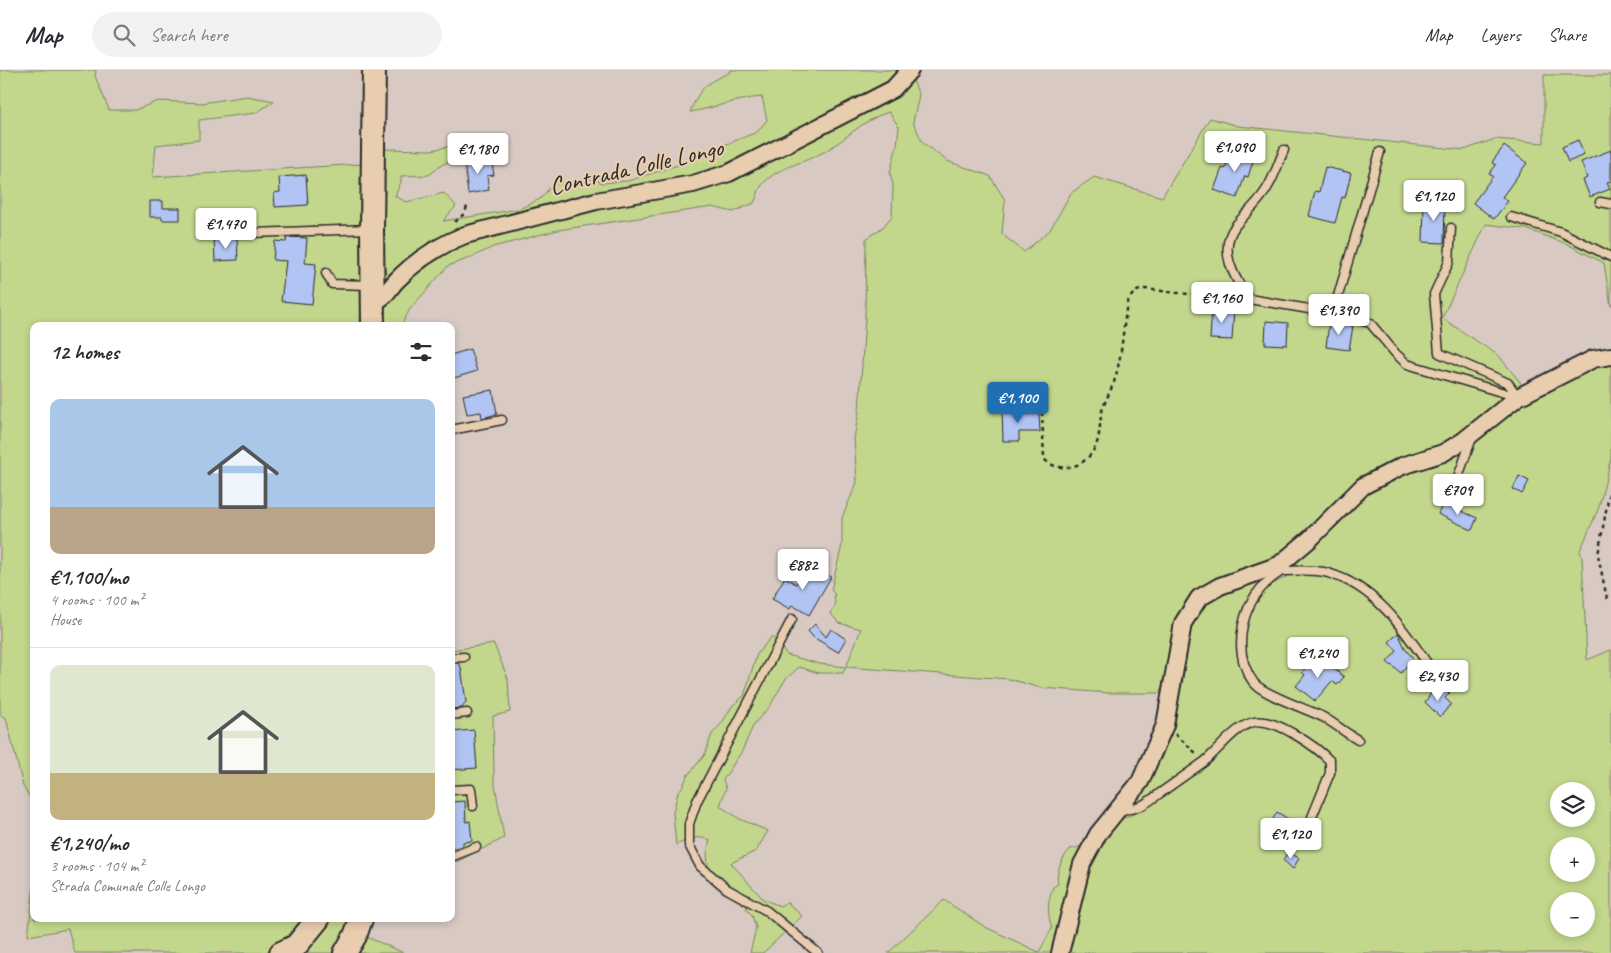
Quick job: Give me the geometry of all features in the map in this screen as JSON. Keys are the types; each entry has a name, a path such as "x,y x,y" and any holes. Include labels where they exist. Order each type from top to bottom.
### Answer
{"main road":[{"path":"373,322 374,70"},
{"path":"280,953 296,946 316,922"},
{"path":"345,953 355,936 360,922"}],"street":[{"name":"Contrada Colle Longo","path":"373,294 383,298 396,281 431,252 465,235 596,201 693,184 729,173 893,89 910,70"},
{"path":"1060,953 1082,864 1098,834 1140,782 1165,724 1183,623 1199,598 1220,586 1281,568 1363,486 1402,466 1443,453 1518,398 1593,359 1611,356"}],"lane":[{"path":"1284,150 1266,190 1252,209 1235,226 1228,243 1229,262 1237,282 1249,299 1334,313 1370,323 1407,364 1518,398"},
{"path":"1334,313 1380,152"},
{"path":"1600,202 1611,204"},
{"path":"1511,217 1561,232 1611,257"},
{"path":"1451,228 1449,262 1434,294 1439,353 1508,383 1518,398"},
{"path":"252,233 372,229"},
{"path":"326,274 332,284 373,294"},
{"path":"455,429 502,420"},
{"path":"1453,491 1474,432"},
{"path":"1358,740 1322,717 1255,684 1243,662 1240,640 1245,615 1267,580 1281,568 1328,573 1362,588 1381,604 1398,623 1434,673"},
{"path":"792,620 697,801 688,824 690,845 700,866 727,889 767,911 818,953"},
{"path":"455,658 464,657"},
{"path":"455,714 467,713"},
{"path":"1119,809 1133,810 1146,803 1205,761 1241,727 1255,721 1266,721 1280,726 1321,752 1330,761 1330,773 1312,818"},
{"path":"455,790 471,789 472,806"},
{"path":"455,855 476,847"}],"path":[{"path":"1042,412 1044,459 1051,466 1060,468 1081,462 1093,452 1099,434 1102,413 1113,384 1127,303 1131,295 1137,290 1145,289 1242,301 1249,299"},
{"path":"1607,599 1598,556 1611,483"},
{"path":"1165,724 1205,761"}],"green space":[{"path":"0,70 96,70 95,76 109,110 135,110 158,101 202,103 247,96 274,101 256,113 199,120 199,140 156,145 153,177 362,164 362,322 30,322 30,798 23,786 6,718 0,715"},
{"path":"730,70 909,70 919,95 913,122 923,143 947,161 990,176 1005,200 1002,234 1024,252 1050,230 1071,193 1094,177 1162,197 1210,118 1238,126 1464,150 1495,139 1544,143 1544,75 1611,75 1611,306 1604,263 1567,244 1526,229 1486,224 1442,318 1499,356 1524,387 1498,403 1465,434 1442,448 1403,459 1280,556 1180,614 1160,693 1109,693 1041,688 1009,679 846,667 861,629 839,623 830,613 835,606 834,593 831,590 842,545 842,518 857,482 854,438 859,411 865,318 866,239 883,227 892,216 893,185 890,173 899,127 889,112 860,126 826,151 773,175 761,187 754,203 733,212 712,207 558,230 493,247 448,266 410,309 403,322 384,322 381,286 387,282 382,247 382,205 385,192 382,149 432,150 470,142 460,158 443,164 429,175 401,176 401,182 395,196 406,202 444,193 456,206 443,221 519,209 540,199 553,184 594,179 602,183 628,181 706,156 722,146 757,132 767,120 762,97 690,112 704,87 729,73"},
{"path":"1611,361 1611,458 1599,507 1580,551 1582,558 1587,660 1611,650 1611,953 888,953 944,900 985,927 1039,952 1052,928 1049,917 1049,903 1053,887 1058,884 1058,870 1064,857 1070,849 1088,843 1125,817 1134,814 1133,801 1150,771 1161,760 1166,745 1191,622 1205,604 1256,578 1273,584 1286,577 1290,566 1367,492 1389,477 1452,451 1463,451 1478,434 1506,413 1590,364"},
{"path":"772,636 787,655 820,664 846,667 843,673 819,673 799,667 785,680 770,706 754,724 742,751 723,780 726,788 720,806 740,819 768,831 756,851 731,863 763,899 780,906 787,902 802,916 763,953 750,953 756,928 752,915 747,910 745,895 708,867 707,852 710,840 693,838 676,845 673,813 678,792 687,776 704,756 712,734 722,723 732,706 744,696 757,654"},
{"path":"494,644 508,679 510,712 493,716 494,779 504,838 455,861 455,649"},
{"path":"30,919 30,922 306,922 288,942 264,953 75,953 68,929 28,936"},
{"path":"329,922 352,922 337,953 303,953"},
{"path":"367,937 404,953 356,953"}],"building":[{"path":"1578,140 1584,155 1568,162 1562,147"},
{"path":"1504,146 1527,163 1502,197 1508,201 1494,219 1473,203 1493,176 1489,174 1496,165 1492,162"},
{"path":"1233,147 1255,155 1248,177 1245,176 1237,198 1214,190 1222,168 1225,169"},
{"path":"1611,150 1611,181 1607,182 1610,189 1590,197 1583,180 1587,178 1581,162"},
{"path":"491,158 494,175 487,176 489,190 468,194 464,162"},
{"path":"1325,167 1351,173 1345,198 1342,197 1335,223 1309,216 1315,191 1319,192"},
{"path":"306,175 308,205 275,207 274,193 280,192 279,177"},
{"path":"150,201 163,201 163,208 180,208 180,220 162,220 162,217 150,217"},
{"path":"1424,201 1445,202 1444,243 1423,242"},
{"path":"287,237 307,238 305,263 316,264 312,304 281,301 286,261 273,260 275,241 286,242"},
{"path":"237,238 238,260 215,261 214,239"},
{"path":"1212,307 1234,309 1232,340 1210,339"},
{"path":"1266,321 1288,323 1287,345 1265,344"},
{"path":"1329,323 1353,326 1349,350 1326,347"},
{"path":"470,349 477,371 455,378 455,354"},
{"path":"493,390 497,414 482,418 481,412 467,414 463,395"},
{"path":"1002,408 1019,408 1019,414 1039,414 1040,432 1019,432 1019,441 1003,441"},
{"path":"1519,476 1529,481 1522,494 1513,489"},
{"path":"1443,503 1477,518 1472,530 1438,514"},
{"path":"812,566 831,577 809,615 792,605 790,609 772,599 785,577 796,584 801,575 805,578"},
{"path":"815,624 826,637 831,629 846,639 838,652 813,637 808,631"},
{"path":"1398,633 1406,650 1413,658 1411,660 1413,663 1410,665 1409,663 1401,673 1387,662 1397,651 1389,642"},
{"path":"1320,657 1344,677 1337,685 1332,681 1315,701 1296,686 1305,675 1302,672 1310,663 1313,666"},
{"path":"455,663 458,663 461,667 466,702 462,708 455,709"},
{"path":"1434,689 1450,693 1445,698 1451,704 1440,717 1425,702"},
{"path":"474,730 477,768 455,770 455,732"},
{"path":"465,801 466,822 470,821 472,841 463,842 463,846 455,848 455,802"},
{"path":"1277,812 1298,825 1293,832 1297,835 1290,846 1266,831"},
{"path":"1288,852 1299,858 1293,869 1283,860"}]}
